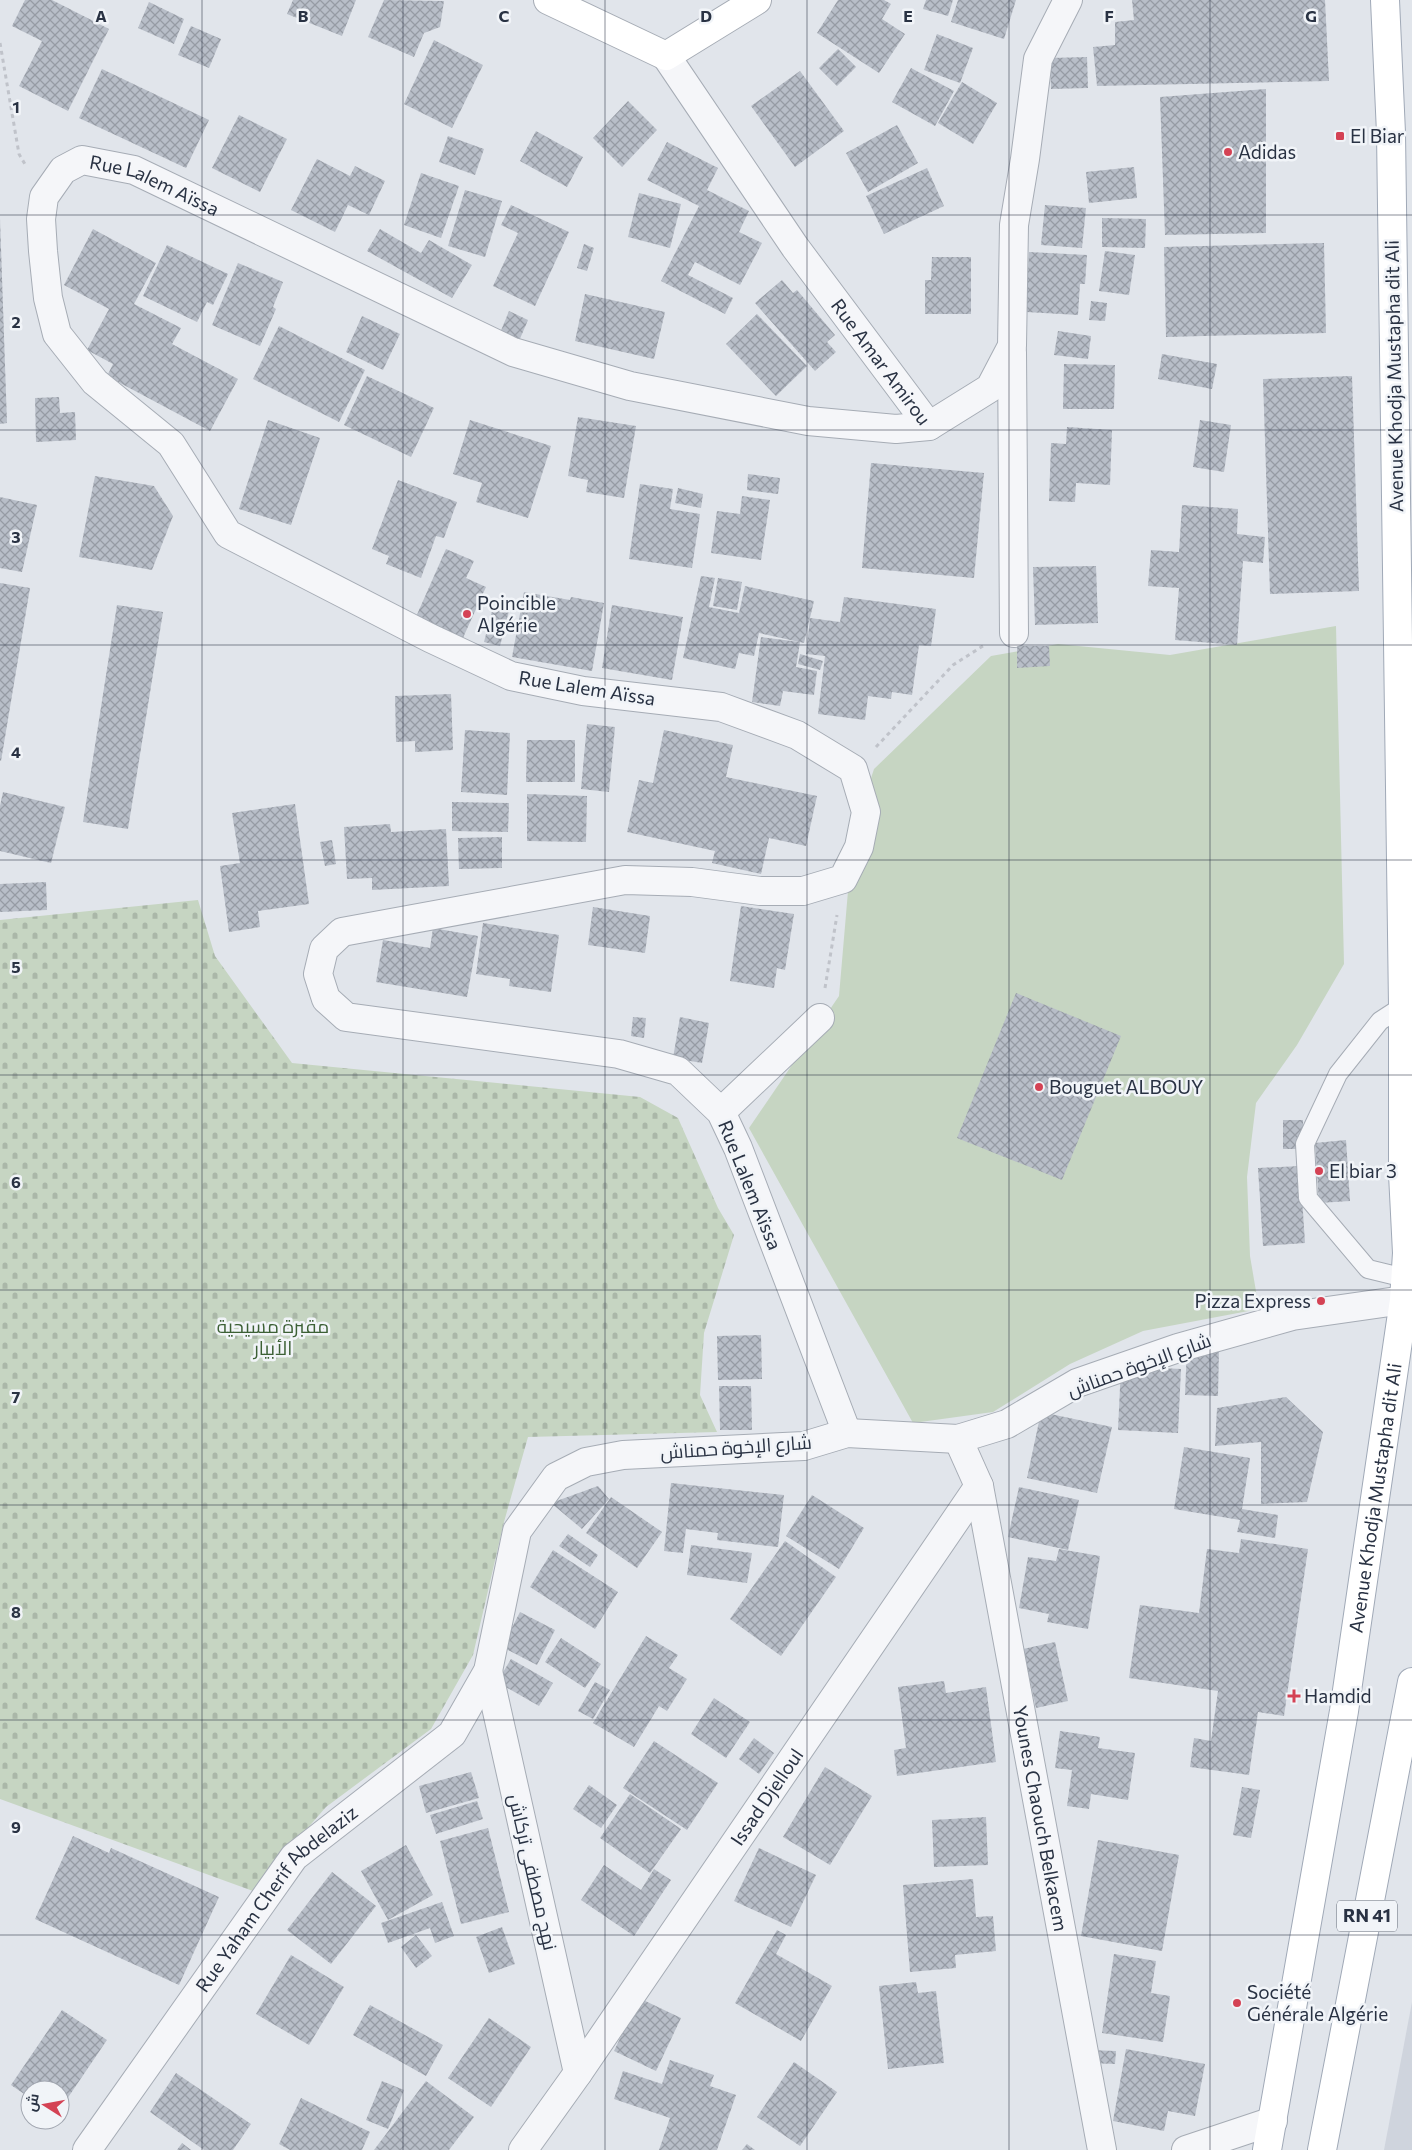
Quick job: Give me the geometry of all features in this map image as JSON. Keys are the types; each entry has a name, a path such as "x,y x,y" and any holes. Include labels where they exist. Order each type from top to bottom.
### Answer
{"main road":[{"path":"548,0 666,56 757,0"},
{"name":"Avenue Khodja Mustapha dit Ali","path":"1267,2150 1344,1711 1407,1271 1402,1174 1403,1006 1391,133 1385,0"},
{"name":"RN 41","path":"1322,2150 1412,1682"}],"street":[{"name":"Rue Amar Amirou","path":"666,56 795,247 929,426 990,388 1012,346 1014,225 1038,59 1068,0"},
{"name":"Rue Lalem Aïssa","path":"853,769 797,735 721,707 583,691 511,676 421,634 228,534 171,444 96,382 57,334 48,298 44,261 41,219 44,197 62,170 82,160 134,170 513,352 630,386 808,420 896,429 929,426"},
{"path":"1012,346 1014,632"},
{"path":"843,879 859,847 866,812 853,769"},
{"name":"Rue Lalem Aïssa","path":"843,879 803,891 768,892 692,882 625,880 342,932 324,949 318,974 326,999 346,1017 619,1054 678,1071 721,1112 738,1148 847,1433"},
{"path":"721,1112 820,1018"},
{"name":"شارع الإخوة حمناش","path":"488,1671 516,1531 556,1477 586,1462 623,1455 804,1446 847,1433 958,1439 1007,1424 1077,1383 1178,1348 1292,1316 1407,1271"},
{"path":"958,1439 979,1486"},
{"name":"Issad Djelloul","path":"523,2150 578,2073 979,1486"},
{"name":"Younes Chaouch Belkacem","path":"979,1486 1102,2150"},
{"name":"نهج مصطفى تركاش","path":"488,1671 578,2073"},
{"name":"Rue Yaham Cherif Abdelaziz","path":"86,2150 294,1857 452,1734 488,1671"},
{"path":"1186,2150 1273,2121"}],"lane":[{"path":"1403,1006 1380,1021 1338,1074 1305,1144 1308,1198 1368,1269 1407,1271"}],"path":[{"path":"0,43 19,154 44,197"},
{"path":"853,769 953,665 984,645 1014,632"},
{"path":"820,1018 843,879"}],"shaded area":[{"path":"1412,2002 1412,2150 1384,2150"}],"green space":[{"path":"1336,626 1344,964 1297,1045 1256,1103 1247,1177 1250,1256 1259,1309 1143,1331 1070,1364 993,1412 913,1423 749,1128 839,996 853,833 874,769 991,656 1058,644 1170,655"},
{"name":"مقبرة مسيحية الأبيار","path":"198,900 215,956 292,1063 640,1097 678,1118 718,1208 734,1235 704,1333 700,1395 717,1432 528,1437 504,1522 473,1655 431,1729 326,1807 253,1891 0,1799 0,920"}],"building":[{"path":"25,0 52,0 109,29 68,111 19,86 42,41 12,26"},
{"path":"293,0 356,0 342,36 287,14"},
{"path":"384,0 444,1 440,27 424,33 414,57 368,37"},
{"path":"838,0 884,0 891,4 882,19 905,34 879,73 817,33"},
{"path":"926,0 953,0 948,16 923,9"},
{"path":"958,0 1016,0 1004,39 951,22"},
{"path":"1132,0 1325,0 1329,81 1097,86 1093,47 1115,45 1115,22 1134,20"},
{"path":"149,2 184,19 174,44 138,28"},
{"path":"191,26 221,39 209,68 178,55"},
{"path":"937,34 973,48 960,83 924,70"},
{"path":"434,40 483,65 452,128 404,104"},
{"path":"838,49 856,67 837,86 819,68"},
{"path":"1087,57 1088,88 1051,89 1050,58"},
{"path":"911,68 954,91 935,126 892,102"},
{"path":"102,69 209,120 186,168 79,118"},
{"path":"800,71 844,131 795,167 751,106"},
{"path":"962,82 997,103 973,144 938,123"},
{"path":"1266,89 1266,233 1165,235 1160,97"},
{"path":"628,101 657,130 622,167 593,138"},
{"path":"239,115 287,139 260,192 212,168"},
{"path":"897,125 918,163 868,192 846,153"},
{"path":"536,131 583,157 567,187 520,161"},
{"path":"448,136 484,149 475,175 439,162"},
{"path":"667,142 718,168 707,190 749,211 739,232 762,243 740,285 695,262 688,275 733,298 725,314 661,281 699,206 647,180"},
{"path":"317,159 350,176 355,166 385,181 369,215 348,205 335,232 291,210"},
{"path":"1134,167 1137,198 1089,203 1086,172"},
{"path":"927,168 944,206 884,234 866,196"},
{"path":"421,173 459,186 441,238 404,225"},
{"path":"465,190 502,201 485,257 448,246"},
{"path":"639,193 681,204 670,248 628,237"},
{"path":"511,205 569,232 535,306 493,286 518,233 501,225"},
{"path":"1045,205 1086,208 1082,248 1041,245"},
{"path":"1102,218 1146,219 1145,248 1102,247"},
{"path":"0,219 7,423 0,424"},
{"path":"93,229 156,263 134,304 181,328 172,344 238,379 210,431 107,376 113,364 87,350 109,309 64,285"},
{"path":"380,229 421,253 429,240 472,265 452,298 367,251"},
{"path":"1324,243 1326,333 1166,337 1164,247"},
{"path":"584,244 594,248 587,271 577,268"},
{"path":"167,245 228,274 213,305 207,302 197,322 143,296"},
{"path":"1105,251 1135,255 1129,295 1099,291"},
{"path":"1029,252 1087,255 1085,284 1080,284 1078,315 1026,312"},
{"path":"932,257 971,257 971,314 925,314 925,280 931,280"},
{"path":"238,263 283,282 273,307 276,309 260,346 212,325"},
{"path":"782,280 793,293 797,290 835,335 827,342 836,352 815,371 755,303"},
{"path":"585,294 665,312 654,359 575,341"},
{"path":"1091,301 1107,303 1105,321 1089,320"},
{"path":"509,311 528,320 519,341 500,333"},
{"path":"757,314 807,366 776,396 726,344"},
{"path":"362,316 400,334 383,370 346,352"},
{"path":"279,326 365,370 339,422 253,379"},
{"path":"1058,331 1091,336 1088,359 1054,355"},
{"path":"1162,354 1217,364 1212,389 1158,379"},
{"path":"1064,364 1115,365 1114,409 1063,409"},
{"path":"367,376 434,408 411,457 344,425"},
{"path":"1352,376 1359,591 1270,594 1263,379"},
{"path":"59,397 60,413 75,412 76,440 36,442 35,398"},
{"path":"578,417 636,426 624,498 586,492 588,480 568,476"},
{"path":"268,420 320,438 291,525 239,509"},
{"path":"470,420 551,446 528,518 476,502 482,483 453,474"},
{"path":"1200,420 1231,425 1224,472 1193,467"},
{"path":"1067,427 1112,430 1110,485 1076,483 1075,502 1049,501 1051,443 1066,444"},
{"path":"871,463 984,473 974,578 862,568"},
{"path":"748,474 780,478 778,494 747,490"},
{"path":"95,476 154,486 173,516 152,570 79,557"},
{"path":"398,480 457,502 444,538 436,536 421,578 386,564 389,556 372,549"},
{"path":"640,484 673,489 670,509 700,514 692,568 629,559"},
{"path":"678,488 703,494 701,508 675,503"},
{"path":"742,496 770,500 761,560 711,553 717,511 740,514"},
{"path":"0,497 37,505 22,572 0,568"},
{"path":"1182,505 1238,509 1237,534 1265,537 1263,563 1243,561 1237,645 1175,640 1179,588 1148,586 1151,550 1179,552"},
{"path":"446,549 474,561 466,578 486,587 462,640 415,619"},
{"path":"1096,566 1098,623 1035,625 1033,567"},
{"path":"701,576 715,578 709,607 739,613 745,586 814,601 804,643 759,633 754,656 739,653 735,669 683,658"},
{"path":"718,578 742,582 737,610 713,606"},
{"path":"0,583 30,588 1,761 0,760"},
{"path":"524,592 570,600 571,597 604,603 592,671 512,657"},
{"path":"844,597 936,609 931,646 919,645 912,695 892,692 891,699 868,696 865,720 818,714 825,656 806,654 810,618 840,622"},
{"path":"117,605 163,612 128,829 83,822"},
{"path":"612,605 683,617 672,680 602,668"},
{"path":"493,607 509,611 500,646 484,642"},
{"path":"761,637 800,642 796,667 817,671 814,695 783,691 780,706 752,702"},
{"path":"1017,646 1049,646 1050,666 1017,668"},
{"path":"800,654 823,661 820,670 798,664"},
{"path":"451,694 453,750 415,752 415,741 396,742 395,696"},
{"path":"587,724 615,727 609,792 581,789"},
{"path":"465,730 510,733 507,795 461,792"},
{"path":"664,730 733,745 726,777 817,796 806,846 769,838 761,874 712,863 715,851 627,832 639,780 653,783"},
{"path":"527,740 575,740 575,782 526,782"},
{"path":"3,792 65,807 51,863 0,851 0,806"},
{"path":"527,794 587,796 586,842 527,841"},
{"path":"452,802 509,803 508,832 452,831"},
{"path":"295,804 309,904 258,911 260,927 229,932 220,866 240,863 232,813"},
{"path":"390,824 391,832 446,829 449,886 372,890 372,878 347,879 344,827"},
{"path":"502,837 502,868 459,869 458,838"},
{"path":"332,840 336,864 325,866 320,842"},
{"path":"46,882 47,910 0,912 0,884"},
{"path":"741,906 794,914 785,970 777,968 774,988 730,981"},
{"path":"593,907 650,916 645,953 588,945"},
{"path":"483,923 559,935 551,992 509,986 510,979 476,974"},
{"path":"433,928 478,936 467,997 376,982 383,940 430,948"},
{"name":"Bouguet ALBOUY","path":"1016,993 1121,1036 1062,1180 957,1138"},
{"path":"633,1017 646,1018 644,1038 631,1036"},
{"path":"680,1017 709,1023 702,1063 673,1058"},
{"path":"1283,1120 1303,1120 1303,1149 1283,1149"},
{"path":"1346,1140 1350,1201 1319,1203 1315,1143"},
{"path":"1300,1166 1305,1243 1263,1246 1258,1168"},
{"path":"761,1335 762,1379 718,1380 717,1336"},
{"path":"1187,1346 1219,1348 1218,1396 1185,1395"},
{"path":"1121,1366 1181,1369 1178,1433 1118,1430"},
{"path":"719,1386 751,1386 752,1430 720,1430"},
{"path":"1286,1397 1323,1432 1307,1502 1261,1504 1261,1442 1215,1446 1217,1408"},
{"path":"1041,1412 1112,1427 1097,1493 1027,1478"},
{"path":"1184,1447 1250,1458 1242,1509 1278,1515 1275,1538 1237,1532 1240,1520 1174,1509"},
{"path":"671,1483 784,1495 778,1547 717,1540 718,1533 686,1529 683,1553 664,1551"},
{"path":"598,1486 609,1499 582,1529 551,1503"},
{"path":"1019,1487 1079,1500 1068,1550 1008,1537"},
{"path":"812,1495 864,1528 839,1569 786,1536"},
{"path":"611,1497 662,1532 637,1568 586,1533"},
{"path":"568,1534 598,1555 590,1567 559,1546"},
{"path":"1241,1539 1308,1549 1284,1716 1258,1712 1249,1775 1190,1767 1194,1738 1211,1741 1218,1691 1129,1678 1140,1605 1199,1613 1207,1549 1239,1553"},
{"path":"785,1541 836,1577 781,1656 730,1619"},
{"path":"691,1545 752,1553 747,1583 687,1575"},
{"path":"1059,1549 1100,1556 1088,1629 1047,1622 1049,1614 1019,1608 1028,1557 1056,1561"},
{"path":"553,1550 618,1592 595,1629 530,1587"},
{"path":"520,1612 555,1630 537,1665 502,1647"},
{"path":"646,1636 678,1655 669,1668 687,1679 667,1711 659,1706 634,1747 593,1723"},
{"path":"561,1638 601,1664 585,1688 545,1662"},
{"path":"1055,1642 1068,1701 1036,1708 1023,1649"},
{"path":"511,1659 553,1683 539,1706 497,1682"},
{"path":"944,1681 946,1693 986,1687 996,1762 897,1776 894,1750 906,1748 898,1687"},
{"path":"595,1682 610,1690 593,1719 578,1711"},
{"path":"714,1698 750,1722 726,1758 691,1734"},
{"path":"1060,1731 1100,1737 1098,1748 1135,1753 1128,1800 1091,1794 1089,1809 1067,1806 1072,1770 1055,1768"},
{"path":"754,1738 774,1753 759,1774 739,1759"},
{"path":"654,1741 718,1783 687,1830 623,1788"},
{"path":"825,1767 872,1796 830,1865 783,1837"},
{"path":"471,1772 479,1798 426,1813 419,1786"},
{"path":"589,1785 617,1805 601,1828 573,1809"},
{"path":"1242,1787 1260,1790 1251,1838 1233,1835"},
{"path":"630,1794 681,1829 650,1873 600,1838"},
{"path":"477,1801 483,1819 436,1834 430,1815"},
{"path":"986,1817 988,1865 934,1867 932,1820"},
{"path":"488,1828 509,1912 461,1924 440,1841"},
{"path":"73,1836 109,1853 111,1848 219,1897 179,1985 35,1919"},
{"path":"1098,1840 1179,1855 1162,1951 1081,1936"},
{"path":"406,1845 433,1895 388,1920 361,1871"},
{"path":"759,1848 816,1875 791,1927 734,1901"},
{"path":"604,1865 641,1890 654,1869 671,1880 634,1936 581,1900"},
{"path":"332,1872 376,1906 331,1964 287,1930"},
{"path":"973,1879 976,1917 993,1916 996,1951 955,1955 956,1968 910,1972 903,1885"},
{"path":"442,1902 454,1936 435,1943 430,1928 388,1943 381,1923"},
{"path":"502,1927 515,1964 489,1973 476,1937"},
{"path":"777,1930 786,1935 776,1954 832,1986 801,2041 735,2003"},
{"path":"416,1935 432,1956 416,1968 401,1947"},
{"path":"1114,1954 1156,1961 1151,1993 1170,1996 1163,2042 1102,2033"},
{"path":"291,1955 344,1987 309,2045 256,2014"},
{"path":"916,1982 918,1993 936,1991 944,2063 888,2069 879,1986"},
{"path":"639,1998 681,2018 656,2071 614,2051"},
{"path":"370,2005 443,2045 426,2076 353,2035"},
{"path":"62,2010 107,2040 70,2095 70,2080 20,2080 20,2091 11,2085"},
{"path":"489,2018 531,2047 491,2107 448,2078"},
{"path":"1126,2049 1205,2064 1195,2116 1168,2111 1164,2131 1113,2121"},
{"path":"1089,2050 1116,2051 1115,2064 1088,2063"},
{"path":"670,2060 714,2075 710,2086 736,2095 717,2150 659,2150 670,2118 614,2099 623,2071 662,2084"},
{"path":"794,2062 837,2092 800,2146 757,2117"},
{"path":"176,2073 251,2124 233,2150 204,2150 150,2112"},
{"path":"382,2081 404,2090 388,2129 366,2120"},
{"path":"426,2081 474,2117 449,2150 374,2150"},
{"path":"301,2098 370,2132 362,2150 290,2150 279,2144"},
{"path":"182,2143 191,2150 177,2150"},
{"path":"747,2144 755,2150 742,2150"}],"place":[{"name":"El Biar","path":"1340,136"},
{"name":"Adidas","path":"1228,152"},
{"name":"Poincible Algérie","path":"467,614"},
{"name":"Bouguet ALBOUY","path":"1039,1087"},
{"name":"El biar 3","path":"1319,1171"},
{"name":"Pizza Express","path":"1321,1301"},
{"name":"Hamdid","path":"1294,1696"},
{"name":"Société Générale Algérie","path":"1237,2003"}]}
